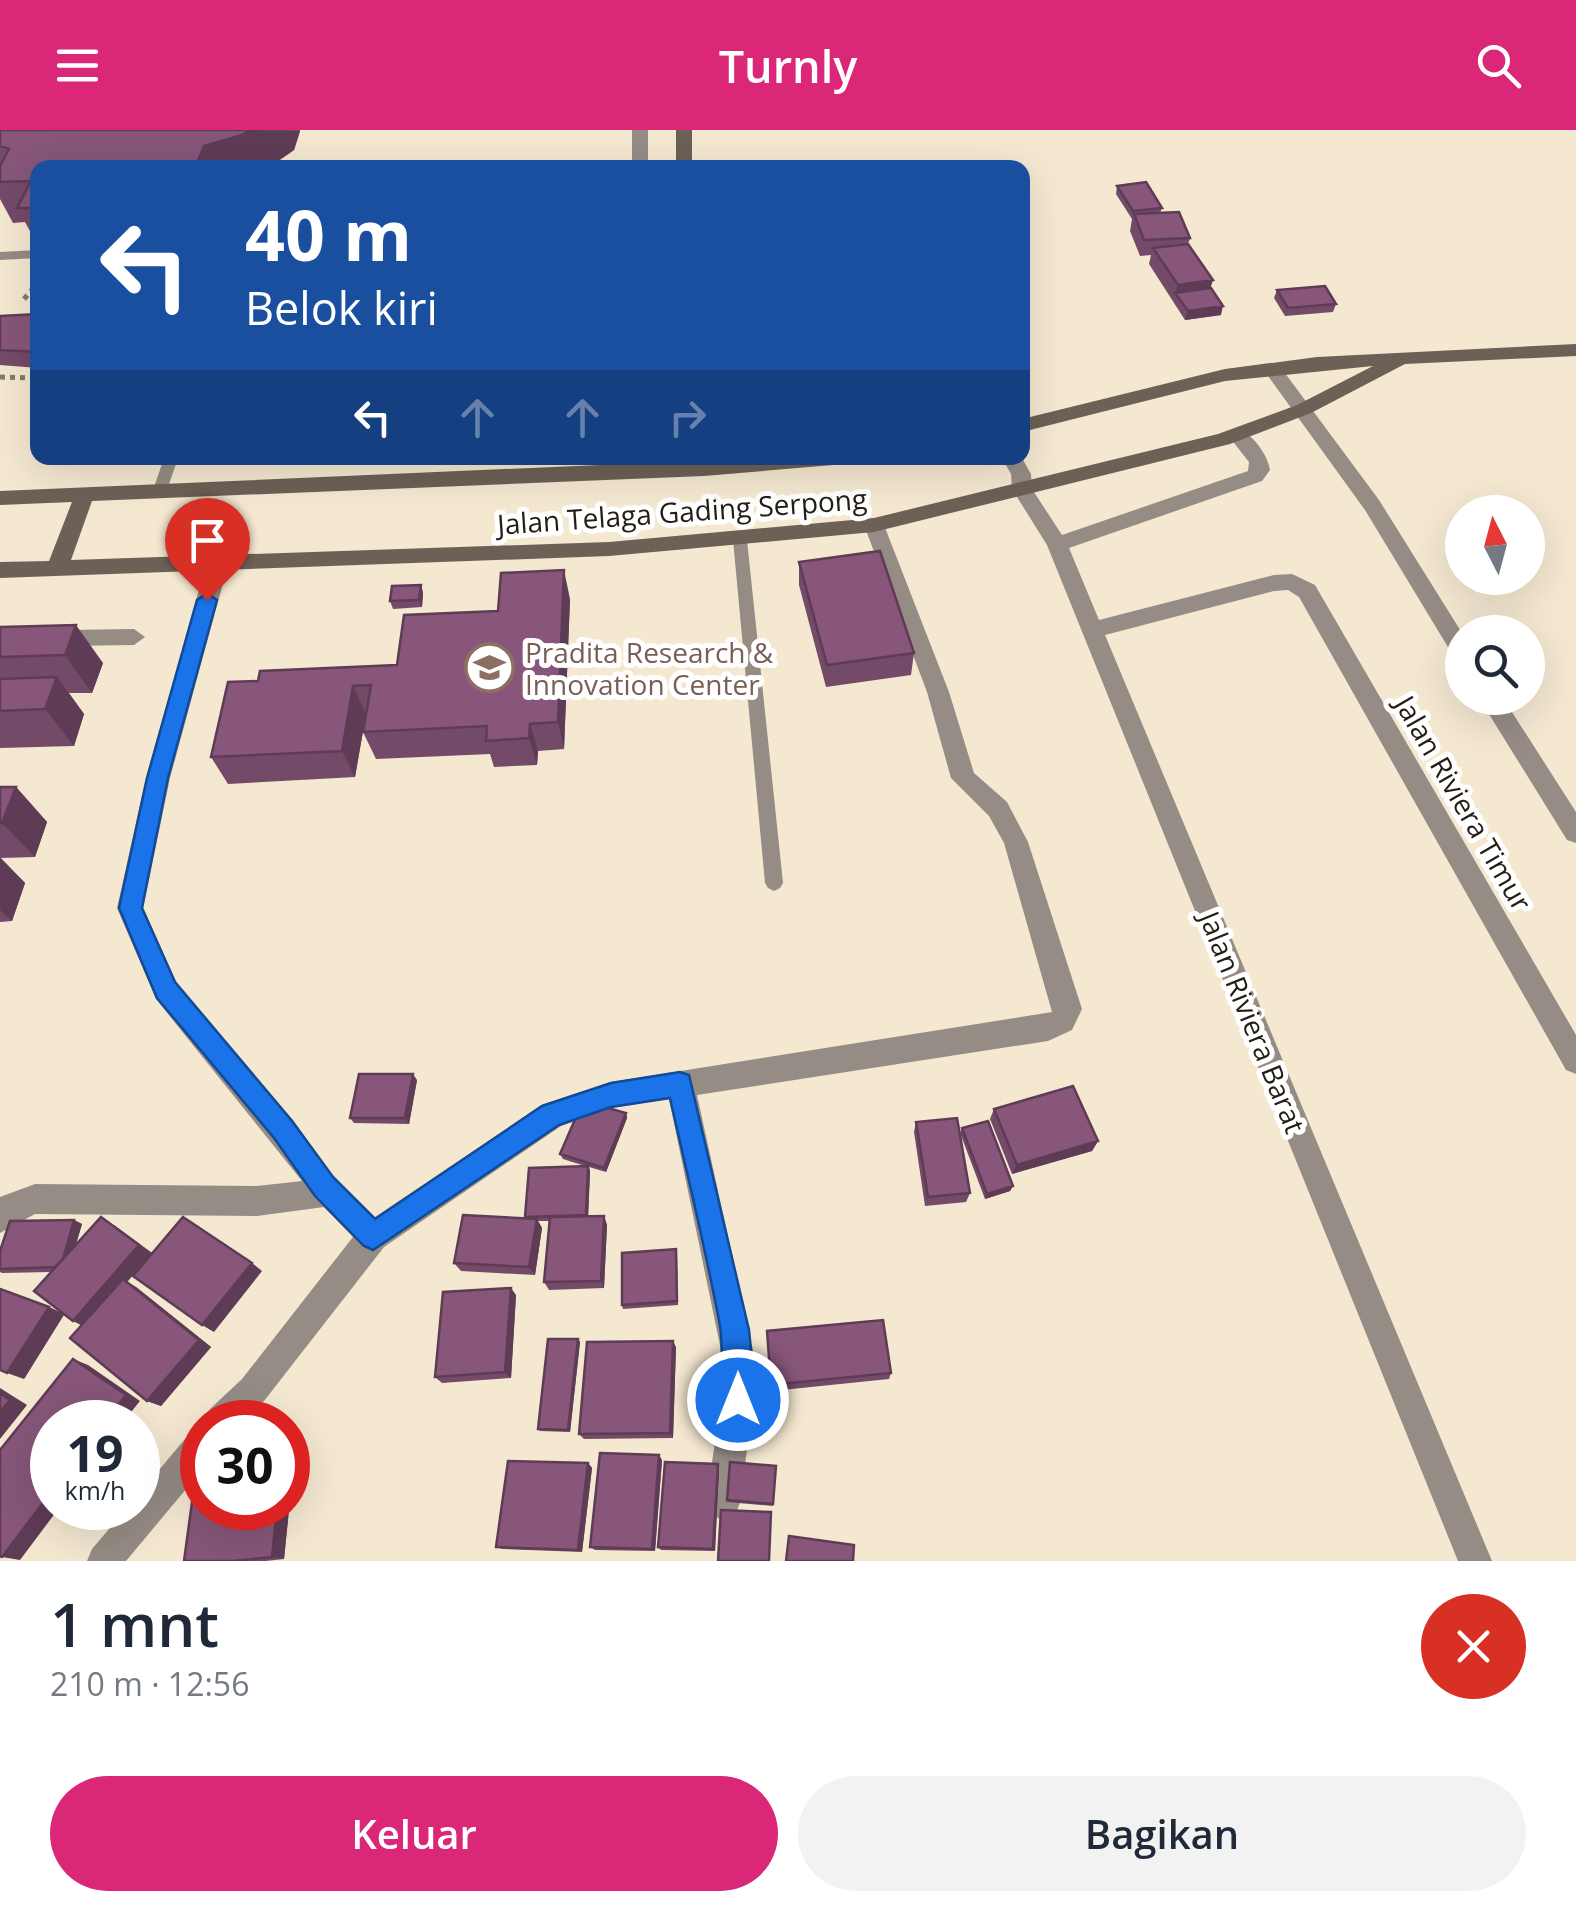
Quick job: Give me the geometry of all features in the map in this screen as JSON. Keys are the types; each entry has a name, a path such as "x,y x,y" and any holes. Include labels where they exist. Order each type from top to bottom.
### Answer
{"main road":[{"path":"684,130 684,160"},
{"name":"Jalan Telaga Gading Serpong","path":"1030,424 1225,375 1401,359 1576,350"},
{"name":"Jalan Telaga Gading Serpong","path":"0,570 609,549 874,525 1238,434 1304,410 1401,359"},
{"path":"606,474 624,465"},
{"name":"Jalan Telaga Gading Serpong","path":"0,498 606,474 685,465"},
{"path":"57,569 84,496"}],"street":[{"path":"640,130 640,160"},
{"path":"1272,369 1372,505 1445,623"},
{"path":"1056,544 1255,476 1260,470 1259,460 1238,434"},
{"name":"Jalan Riviera Barat","path":"1016,465 1022,489 1056,544 1475,1561"},
{"path":"242,1400 373,1236 552,1115 611,1095 1048,1028 1062,1021 1068,1009 1016,842 998,809 963,778 938,692 874,525"},
{"path":"216,565 158,778 130,908 166,990 330,1192 373,1236"},
{"name":"Jalan Riviera Timur","path":"1091,630 1274,583 1292,582 1307,590 1576,1061"},
{"path":"0,639 134,637"},
{"path":"1503,715 1576,833"},
{"path":"680,1084 738,1355 740,1381 722,1503"},
{"path":"0,1218 9,1208 34,1198 257,1201 330,1192"},
{"path":"104,1561 180,1471"}],"lane":[{"path":"0,256 30,254"},
{"path":"159,493 169,465"},
{"path":"740,540 774,883"}],"path":[{"path":"24,299 30,292"},
{"path":"0,377 30,378"}],"building":[{"path":"0,130 250,130 204,146 198,160 30,160 30,181 0,182 0,166 9,149 0,146"},
{"path":"1146,182 1162,208 1133,211 1117,186"},
{"path":"30,183 30,208 17,208"},
{"path":"1179,212 1190,238 1144,240 1134,214"},
{"path":"1188,244 1213,280 1178,285 1153,248"},
{"path":"1325,286 1336,304 1288,308 1277,290"},
{"path":"1211,288 1223,306 1188,311 1175,293"},
{"path":"30,314 30,352 0,350 0,316"},
{"path":"880,551 914,653 827,665 799,562"},
{"name":"Pradita Research & Innovation Center","path":"564,570 558,722 530,724 529,738 486,741 487,726 363,732 371,685 353,686 342,751 211,757 228,682 258,681 260,671 397,665 404,615 498,611 501,573"},
{"path":"421,585 419,600 390,601 392,586"},
{"path":"76,625 65,655 0,657 0,627"},
{"path":"57,677 45,709 0,711 0,679"},
{"path":"0,787 16,787 2,823 0,823"},
{"path":"359,1074 413,1074 405,1118 350,1118"},
{"path":"1073,1086 1098,1141 1017,1165 994,1109"},
{"path":"583,1101 626,1113 604,1168 560,1154"},
{"path":"957,1118 970,1193 928,1197 916,1122"},
{"path":"988,1121 1013,1186 987,1194 962,1128"},
{"path":"588,1166 586,1215 525,1217 529,1168"},
{"path":"463,1215 537,1219 529,1267 454,1263"},
{"path":"604,1216 601,1281 544,1282 550,1217"},
{"path":"101,1217 139,1245 73,1321 34,1291"},
{"path":"183,1217 252,1263 202,1325 133,1276"},
{"path":"74,1220 63,1259 55,1267 0,1269 0,1251 10,1221"},
{"path":"676,1249 677,1301 622,1305 622,1253"},
{"path":"123,1279 199,1340 146,1400 70,1338"},
{"path":"511,1288 505,1372 435,1377 443,1292"},
{"path":"0,1289 49,1307 7,1373 0,1370"},
{"path":"883,1320 891,1373 771,1385 767,1331"},
{"path":"548,1339 578,1339 568,1430 538,1429"},
{"path":"673,1341 670,1433 579,1434 587,1342"},
{"path":"73,1359 126,1395 122,1400 40,1400"},
{"path":"0,1393 10,1400 0,1412"},
{"path":"30,1413 30,1520 2,1557 0,1556 0,1450"},
{"path":"600,1453 659,1455 652,1549 590,1547"},
{"path":"508,1461 588,1463 578,1550 496,1547"},
{"path":"665,1462 718,1464 713,1549 658,1547"},
{"path":"730,1462 776,1466 773,1504 727,1500"},
{"path":"721,1510 771,1512 769,1561 718,1561"},
{"path":"188,1530 275,1530 272,1557 184,1561"},
{"path":"789,1536 854,1545 853,1561 786,1561"}],"place":[{"name":"Pradita Research & Innovation Center","path":"490,668"}],"route":[{"path":"207,600 158,778 130,908 166,990 283,1130 324,1187 373,1236 552,1115 611,1095 680,1084 735,1330 738,1400"}]}
